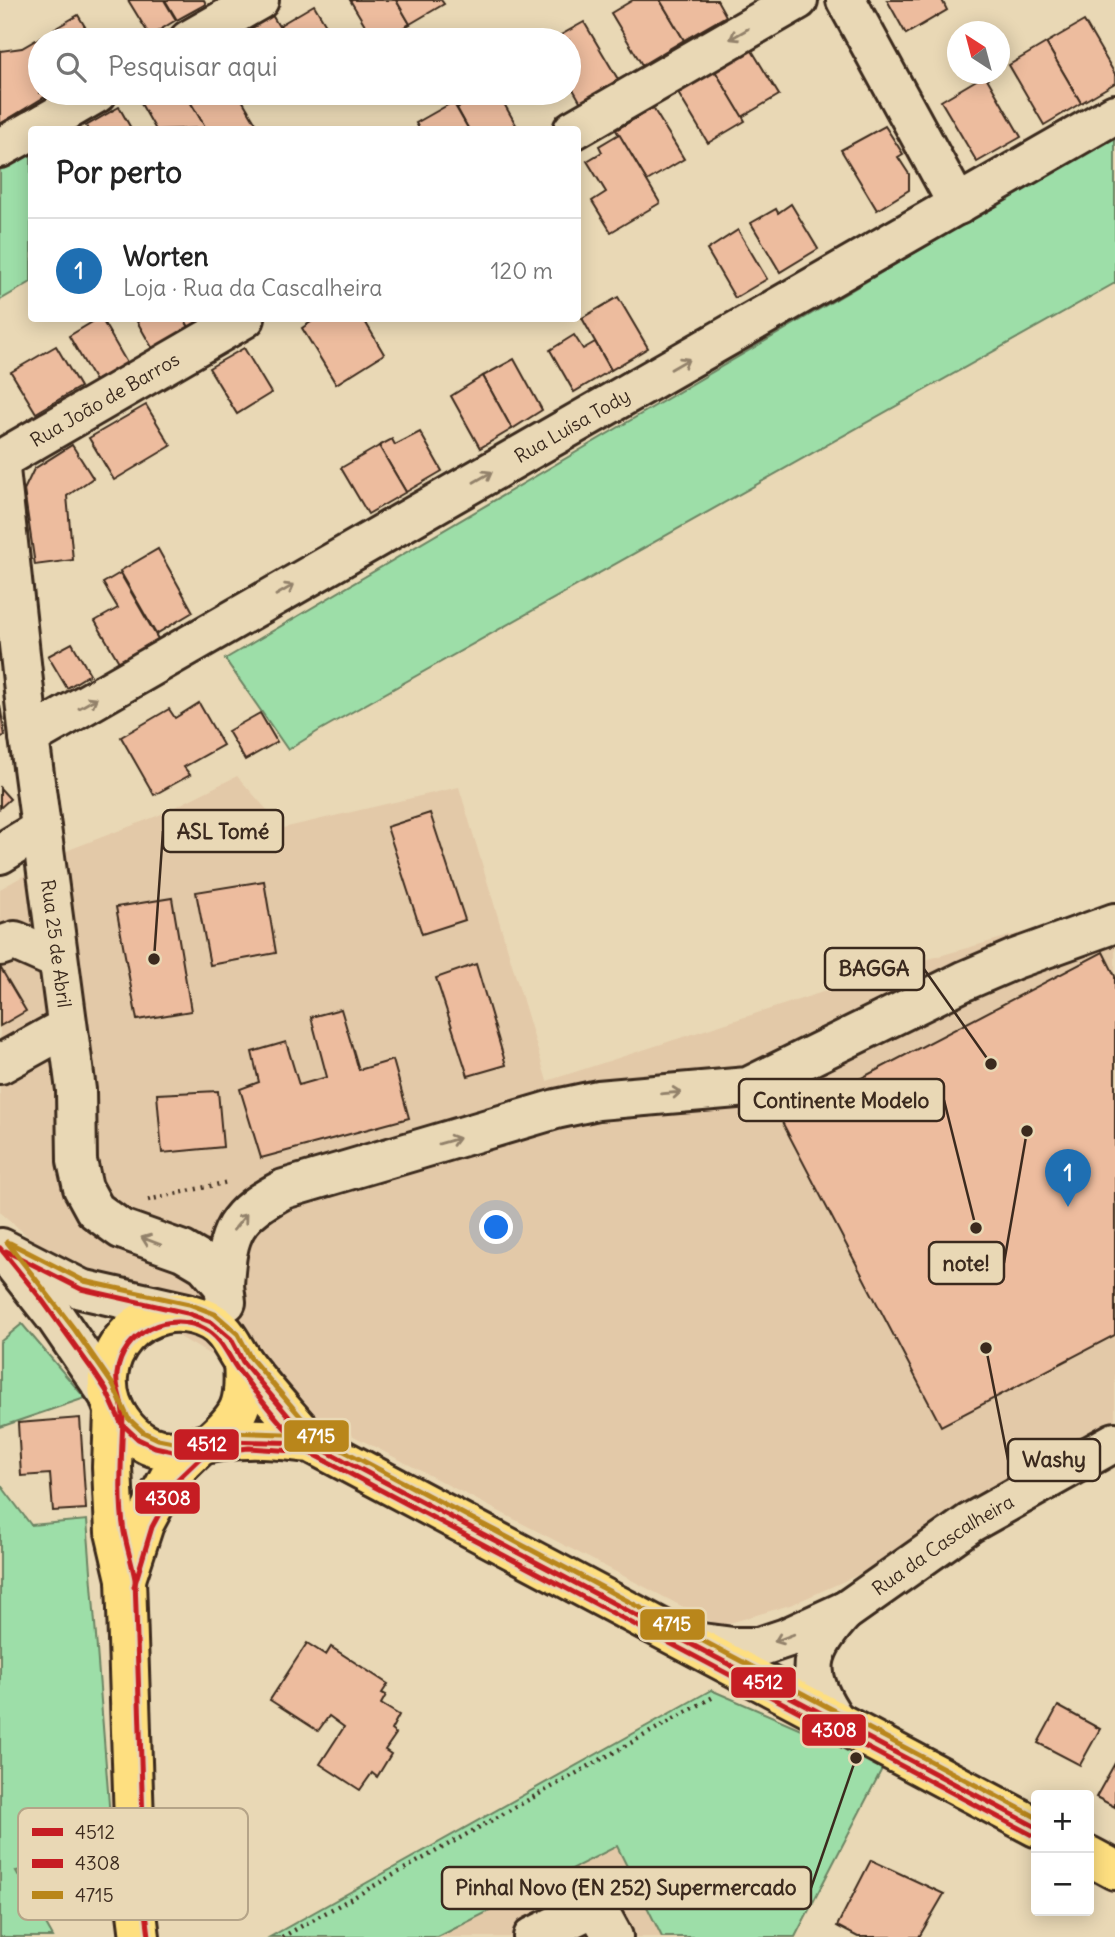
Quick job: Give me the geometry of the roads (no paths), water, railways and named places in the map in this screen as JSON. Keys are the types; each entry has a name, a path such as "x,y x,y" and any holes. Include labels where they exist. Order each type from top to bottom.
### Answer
{"main road":[{"path":"134,1808 126,1579 115,1531 108,1372 114,1351 127,1333 145,1320 165,1313 187,1313 211,1322 237,1350 311,1443 1031,1824"},
{"path":"126,1579 144,1524 171,1474 233,1422 245,1393 237,1350"},
{"path":"111,1403 128,1432 149,1445 173,1451 249,1439 311,1443"},
{"path":"1094,1859 1115,1870"}],"street":[{"path":"210,28 259,0"},
{"path":"580,126 798,0"},
{"path":"846,0 958,205"},
{"path":"39,126 76,105"},
{"name":"Rua Luísa Tody","path":"29,737 1115,114"},
{"path":"0,148 28,132"},
{"name":"Rua João de Barros","path":"0,460 238,322"},
{"name":"Rua 25 de Abril","path":"0,469 29,737 76,1090 77,1161 83,1188 95,1209 121,1229 183,1251 205,1264 224,1286"},
{"path":"0,854 41,829"},
{"path":"237,1350 224,1286 226,1249 233,1231 248,1212 266,1198 284,1189 587,1102 748,1087 964,981 1015,959 1115,923"},
{"path":"0,946 15,941 58,960"},
{"path":"0,1064 67,1027"},
{"path":"0,1248 81,1289 187,1313"},
{"path":"0,1248 56,1318 111,1403"},
{"name":"Rua da Cascalheira","path":"686,1640 733,1647 759,1647 786,1638 847,1610 970,1523 1115,1442"},
{"name":"Rua da Cascalheira","path":"835,1720 820,1697 813,1673 815,1654 825,1633 847,1610"},
{"path":"533,1937 596,1906 613,1937"}],"place":[{"name":"ASL Tomé","path":"154,959"},
{"name":"BAGGA","path":"991,1064"},
{"name":"note!","path":"1027,1131"},
{"name":"Worten","path":"1068,1207"},
{"name":"Continente Modelo","path":"976,1228"},
{"name":"Washy","path":"986,1348"},
{"name":"Pinhal Novo (EN 252) Supermercado","path":"856,1758"}]}
